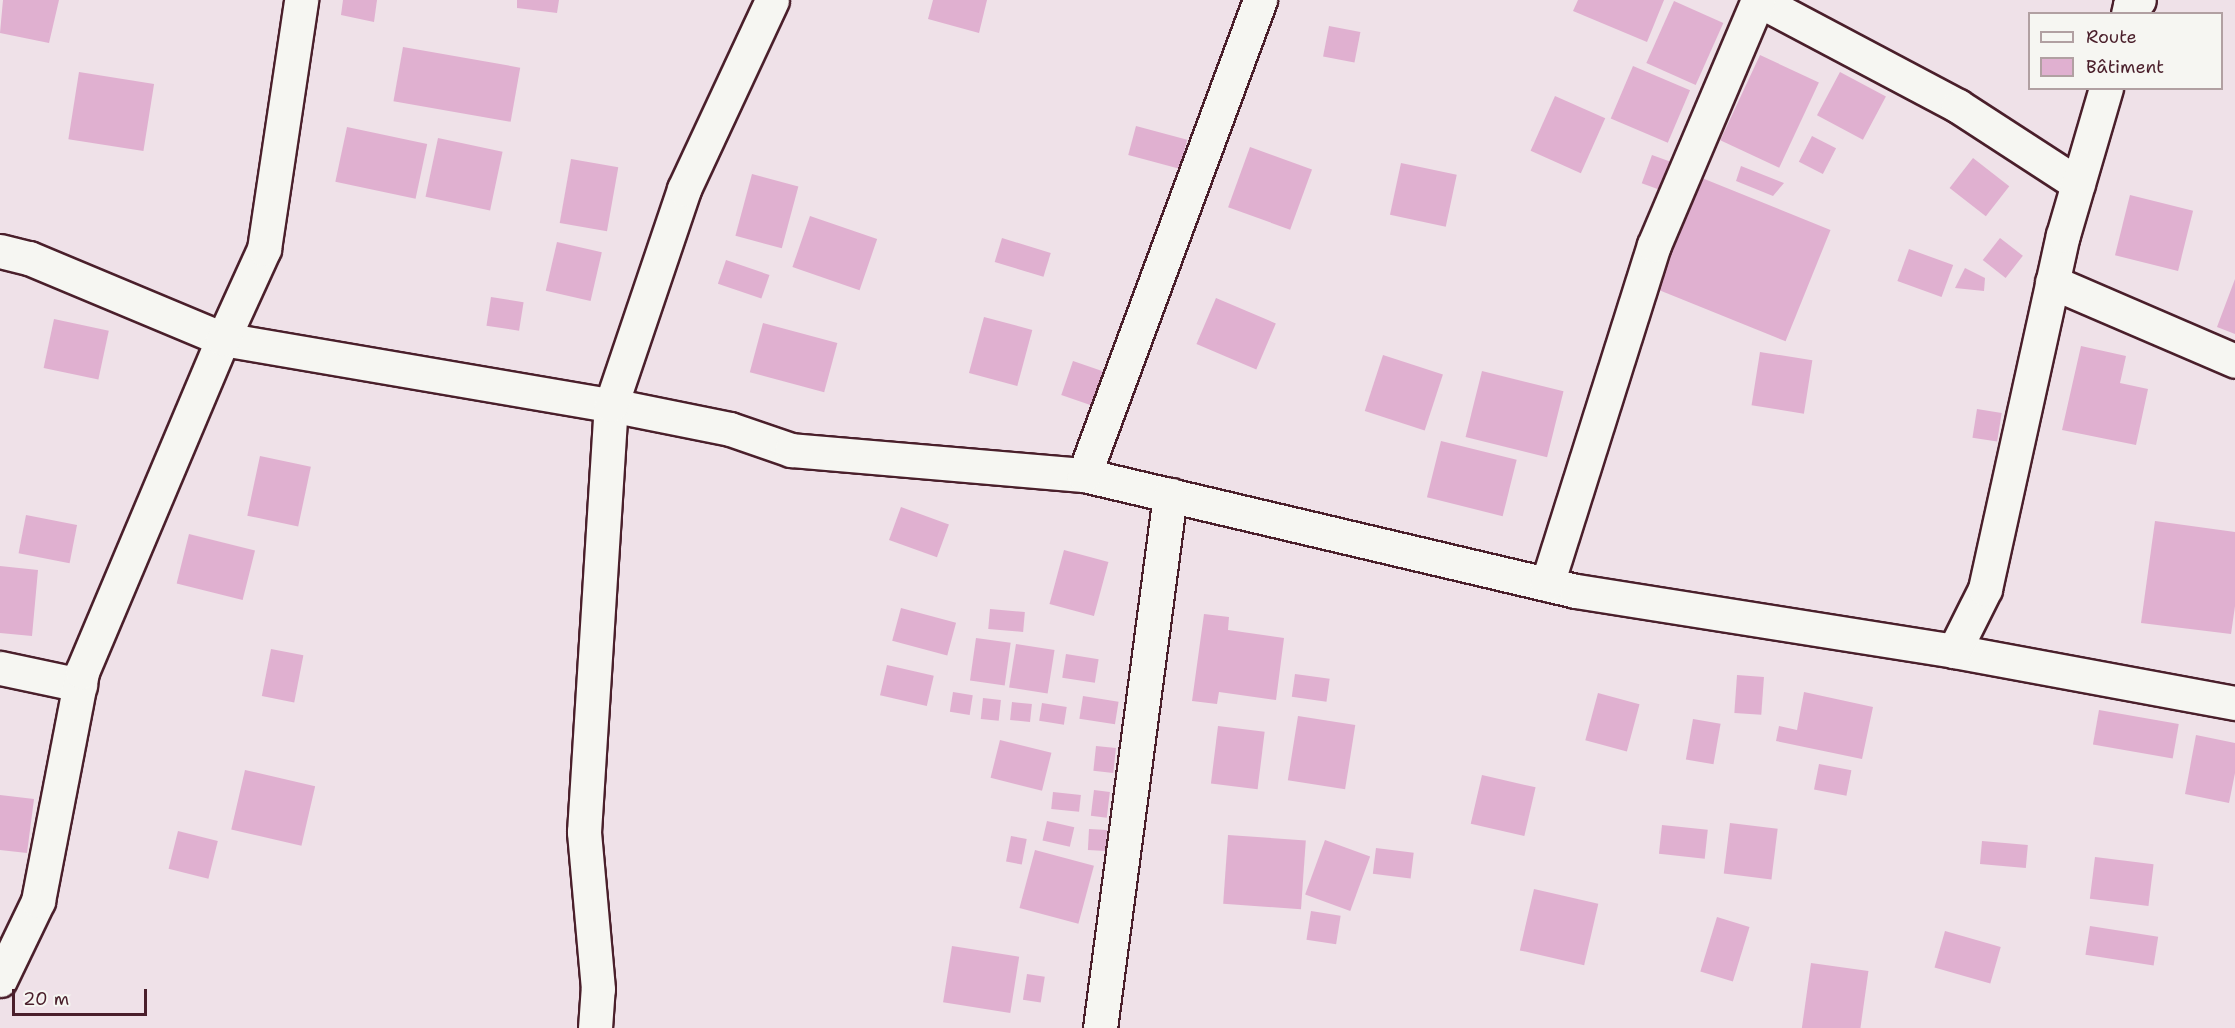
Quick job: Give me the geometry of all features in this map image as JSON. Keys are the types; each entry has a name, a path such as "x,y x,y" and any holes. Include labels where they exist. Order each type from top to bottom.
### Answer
{"street":[{"path":"0,980 38,900 82,672 223,339 264,249 301,0"},
{"path":"595,1028 597,990 584,832 611,405 684,189 772,0"},
{"path":"1084,475 1260,0"},
{"path":"1547,584 1654,245 1758,0 1958,106 2078,184"},
{"path":"2128,12 2130,5 2139,0"},
{"path":"1954,651 1985,589 2052,282 2105,90"},
{"path":"0,251 29,258 223,339 611,405 730,429 791,450 1084,475 1576,591 1954,651 2235,703"},
{"path":"2052,282 2235,361"},
{"path":"1100,1028 1170,495"},
{"path":"0,668 80,685"}],"building":[{"path":"3,0 59,0 49,43 0,33"},
{"path":"343,0 377,0 374,22 341,15"},
{"path":"517,0 559,0 557,13 517,8"},
{"path":"933,0 987,0 979,33 928,19"},
{"path":"1578,0 1664,0 1647,42 1573,11"},
{"path":"1674,1 1723,23 1696,85 1646,63"},
{"path":"1329,26 1360,32 1354,63 1323,56"},
{"path":"403,47 520,68 511,122 393,101"},
{"path":"1760,55 1819,82 1779,168 1720,140"},
{"path":"1633,66 1690,90 1668,143 1611,118"},
{"path":"79,72 154,84 143,151 68,139"},
{"path":"1840,72 1886,96 1863,140 1817,115"},
{"path":"1555,96 1605,118 1581,173 1531,151"},
{"path":"1136,126 1187,140 1179,169 1128,155"},
{"path":"347,127 427,144 416,199 335,182"},
{"path":"1812,136 1836,148 1823,174 1799,162"},
{"path":"438,138 503,152 490,210 426,197"},
{"path":"1250,147 1312,170 1290,230 1228,207"},
{"path":"1652,155 1683,166 1673,194 1642,183"},
{"path":"1973,158 2009,186 1986,216 1950,188"},
{"path":"571,159 618,167 607,231 560,223"},
{"path":"1401,163 1457,175 1446,227 1390,215"},
{"path":"1741,166 1784,183 1773,196 1736,181"},
{"path":"752,174 798,186 782,248 735,236"},
{"path":"1697,176 1831,230 1786,341 1652,287"},
{"path":"2130,195 2193,211 2178,271 2115,255"},
{"path":"810,216 877,239 860,290 792,267"},
{"path":"1002,238 1051,253 1043,277 995,262"},
{"path":"2000,238 2023,256 2006,278 1983,260"},
{"path":"557,242 602,252 591,301 546,291"},
{"path":"1909,249 1953,265 1942,297 1897,281"},
{"path":"726,260 769,275 761,299 718,284"},
{"path":"1965,268 1985,278 1984,291 1955,288"},
{"path":"2235,279 2235,334 2217,327"},
{"path":"491,297 524,302 519,331 486,326"},
{"path":"1216,298 1276,323 1256,369 1196,344"},
{"path":"984,317 1032,330 1017,386 969,373"},
{"path":"54,319 109,331 98,380 44,368"},
{"path":"763,323 837,343 824,392 750,372"},
{"path":"2081,346 2126,356 2120,383 2148,389 2136,445 2062,430"},
{"path":"1760,352 1812,360 1804,414 1752,405"},
{"path":"1383,355 1443,374 1425,431 1365,411"},
{"path":"1073,361 1111,374 1099,408 1061,395"},
{"path":"1482,371 1564,391 1547,457 1466,437"},
{"path":"1977,409 2002,413 1997,442 1972,438"},
{"path":"1441,441 1517,460 1503,516 1427,497"},
{"path":"260,456 311,467 298,526 247,516"},
{"path":"901,507 949,524 937,557 889,540"},
{"path":"26,515 77,525 70,563 19,553"},
{"path":"2155,521 2235,532 2235,606 2231,634 2141,623"},
{"path":"189,534 255,550 243,600 177,583"},
{"path":"1064,550 1108,562 1094,616 1050,604"},
{"path":"0,566 38,570 32,636 0,633"},
{"path":"901,608 956,623 947,656 892,641"},
{"path":"990,609 1025,612 1023,632 988,629"},
{"path":"1204,614 1229,617 1228,630 1284,638 1276,700 1219,692 1217,704 1192,701"},
{"path":"976,638 1011,643 1005,685 970,681"},
{"path":"1016,644 1055,650 1048,694 1009,687"},
{"path":"271,649 303,655 294,702 262,696"},
{"path":"1066,654 1099,659 1095,683 1062,678"},
{"path":"887,665 934,676 927,706 880,695"},
{"path":"1295,674 1330,679 1326,702 1292,697"},
{"path":"1737,675 1764,677 1761,715 1734,713"},
{"path":"953,692 973,695 970,715 950,712"},
{"path":"1804,692 1873,707 1862,759 1776,741 1779,726 1797,730"},
{"path":"1598,693 1640,704 1627,751 1585,740"},
{"path":"1083,696 1119,702 1115,724 1079,719"},
{"path":"983,698 1001,700 999,721 981,719"},
{"path":"1012,702 1032,704 1030,722 1010,720"},
{"path":"1042,703 1067,707 1064,725 1039,721"},
{"path":"2099,710 2179,724 2173,759 2093,744"},
{"path":"1298,716 1355,725 1345,789 1288,780"},
{"path":"1693,719 1721,724 1713,764 1686,759"},
{"path":"1218,726 1265,732 1258,789 1211,784"},
{"path":"2196,735 2235,743 2235,773 2229,803 2185,794"},
{"path":"1000,740 1051,753 1042,791 991,778"},
{"path":"1096,746 1116,748 1113,773 1093,771"},
{"path":"1819,764 1851,770 1846,796 1814,790"},
{"path":"245,770 315,786 301,846 231,829"},
{"path":"1482,775 1536,787 1524,836 1471,824"},
{"path":"1094,790 1110,792 1107,818 1091,816"},
{"path":"1053,792 1081,795 1079,812 1051,809"},
{"path":"0,795 34,799 27,853 0,850"},
{"path":"1047,821 1074,827 1070,847 1043,840"},
{"path":"1730,823 1778,829 1771,879 1724,874"},
{"path":"1662,825 1708,830 1705,859 1659,854"},
{"path":"1089,829 1107,830 1106,851 1088,850"},
{"path":"178,831 218,841 208,879 169,869"},
{"path":"1228,835 1306,840 1301,909 1223,904"},
{"path":"1011,836 1027,839 1022,865 1006,862"},
{"path":"1325,840 1370,856 1350,911 1305,895"},
{"path":"1982,841 2028,845 2026,868 1980,864"},
{"path":"1376,848 1414,853 1411,878 1373,874"},
{"path":"1035,850 1094,866 1078,924 1019,908"},
{"path":"2095,857 2154,864 2148,906 2090,899"},
{"path":"1534,889 1598,904 1584,965 1520,950"},
{"path":"1311,911 1341,916 1336,944 1306,940"},
{"path":"1717,917 1750,927 1733,981 1700,972"},
{"path":"2090,926 2158,937 2154,965 2085,955"},
{"path":"1945,931 2001,947 1990,984 1935,968"},
{"path":"952,946 1019,957 1010,1013 943,1002"},
{"path":"1811,963 1868,971 1860,1028 1802,1028"},
{"path":"1027,974 1045,977 1041,1002 1023,1000"}]}
